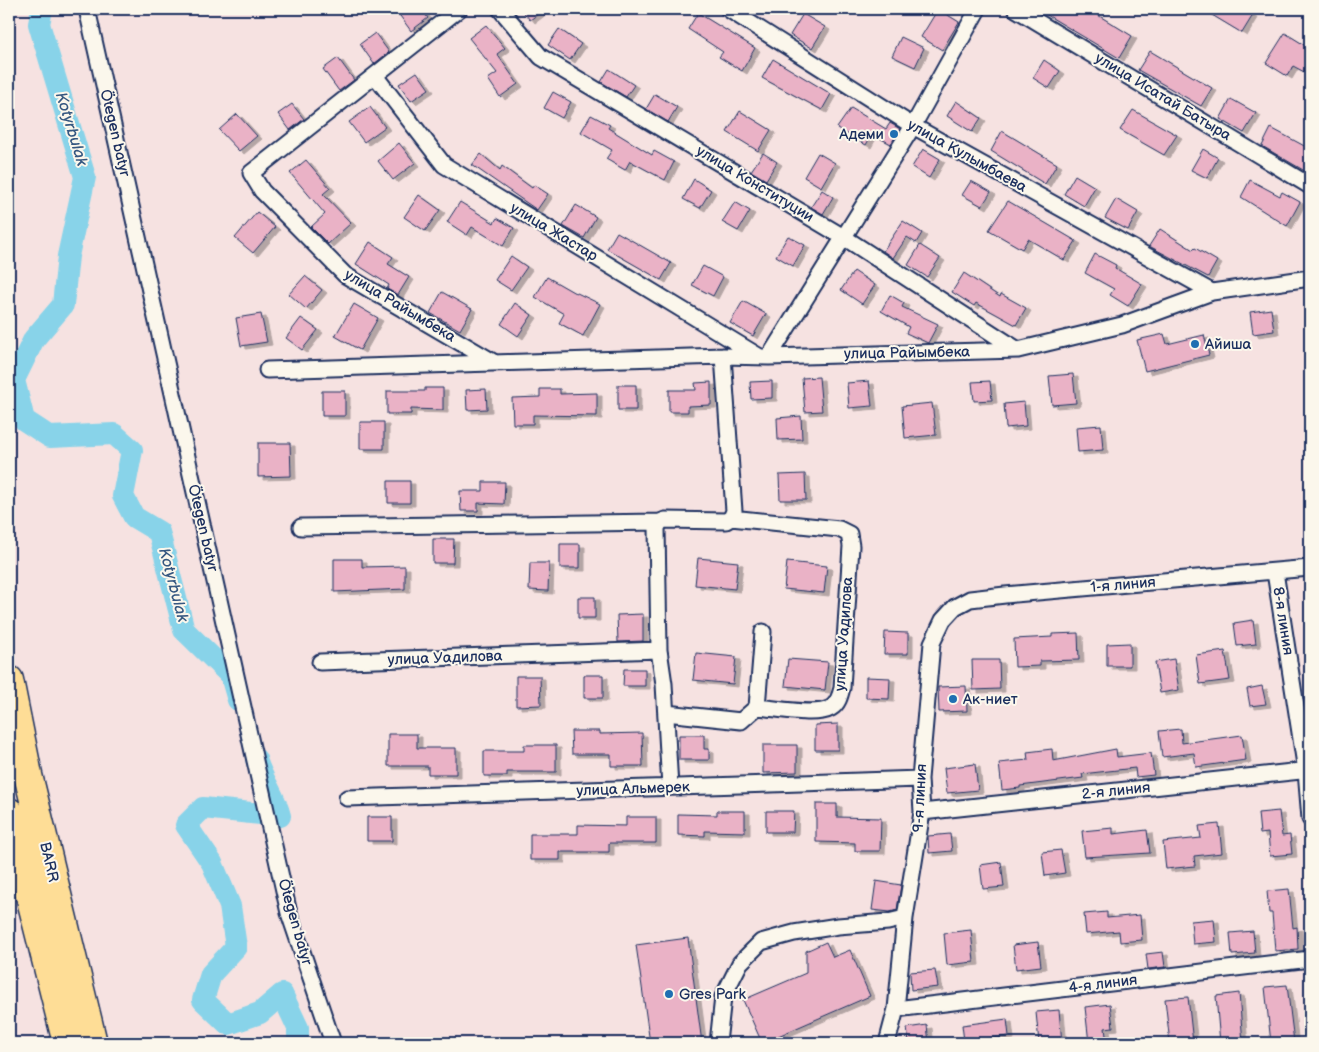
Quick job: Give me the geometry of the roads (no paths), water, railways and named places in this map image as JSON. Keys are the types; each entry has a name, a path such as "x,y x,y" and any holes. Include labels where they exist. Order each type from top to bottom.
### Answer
{"highway":[{"name":"BARR","path":"9,680 28,775 94,1043"},
{"name":"BARR","path":"9,812 67,1043"}],"street":[{"name":"Ötegen batyr","path":"87,9 289,913 333,1043"},
{"path":"376,76 459,9"},
{"name":"улица Конституции","path":"500,9 541,57 845,238 1018,350"},
{"name":"улица Кулымбаева","path":"728,9 913,126 1212,292"},
{"path":"764,357 845,238 913,126 978,9"},
{"name":"улица Исатай Батыра","path":"1016,9 1310,186"},
{"name":"улица Райымбека","path":"376,76 251,173 262,191 345,275 495,364"},
{"name":"улица Жастар","path":"376,76 444,165 764,357"},
{"name":"улица Райымбека","path":"268,370 724,356 764,357 1018,350 1122,325 1212,292 1310,278"},
{"path":"301,527 660,522 671,519 726,521 731,518 734,511 724,356"},
{"name":"улица Уадилова","path":"731,518 839,529 849,534 851,546 840,699 832,708 820,712 757,707"},
{"path":"660,522 657,528 659,650 666,713 670,788"},
{"name":"1-я линия","path":"943,620 954,607 970,599 1310,568"},
{"name":"8-я линия","path":"1275,572 1308,770 1310,818"},
{"name":"9-я линия","path":"887,1043 896,1008 905,918 922,812 920,779 932,643 943,620"},
{"path":"666,713 741,721 757,707 763,632"},
{"name":"улица Уадилова","path":"320,662 659,650"},
{"name":"2-я линия","path":"922,812 1308,770"},
{"name":"улица Альмерек","path":"347,798 920,779"},
{"path":"718,1043 723,997 740,963 761,942 829,927 888,922 905,918"},
{"name":"4-я линия","path":"896,1008 1310,959"}],"waterway":[{"name":"Kotyrbulak","path":"42,9 39,24 85,177 68,256 63,305 34,339 14,380 24,420 50,437 114,434 132,450 123,496 134,517 159,532 184,630 231,676 238,700"},
{"name":"Kotyrbulak","path":"256,759 280,816 203,808 186,825 212,863 230,906 236,947 211,974 203,1000 228,1024 260,1013 282,994 298,1028 298,1043"}],"place":[{"name":"Адеми","path":"894,134"},
{"name":"Айиша","path":"1195,344"},
{"name":"Ак-ниет","path":"953,699"},
{"name":"Gres Park","path":"669,994"}]}
